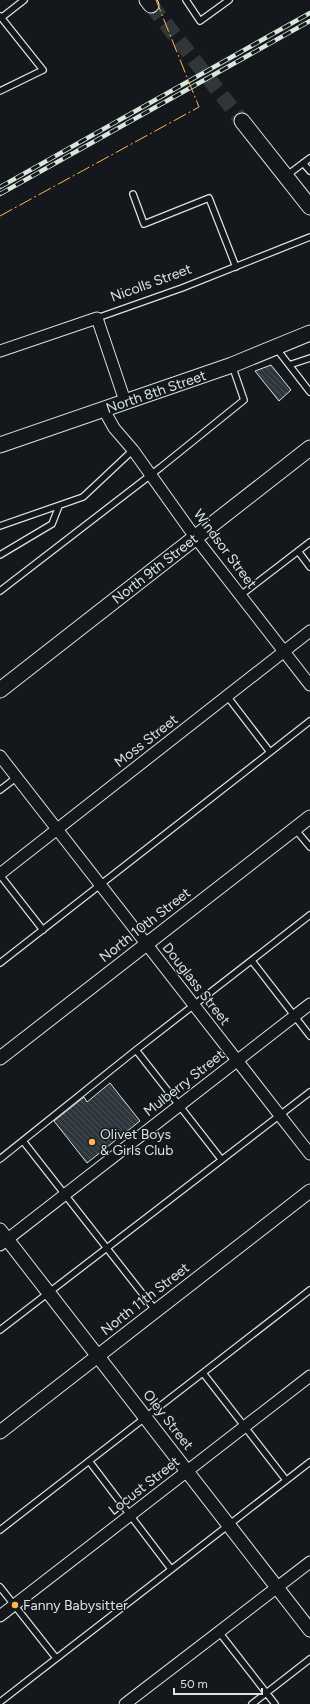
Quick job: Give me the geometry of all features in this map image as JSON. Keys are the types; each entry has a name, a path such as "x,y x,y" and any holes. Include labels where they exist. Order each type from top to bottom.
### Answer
{"main road":[{"path":"242,121 310,207"},
{"name":"North 8th Street","path":"0,445 232,365 310,333"},
{"name":"North 9th Street","path":"0,690 310,448"}],"street":[{"name":"Nicolls Street","path":"0,351 97,318"},
{"path":"97,318 125,401"},
{"name":"Windsor Street","path":"104,410 114,428 133,450 196,537 310,685"},
{"name":"Moss Street","path":"0,874 310,631"},
{"name":"Douglass Street","path":"0,756 310,1154"},
{"name":"North 10th Street","path":"0,1058 310,817"},
{"name":"Mulberry Street","path":"2,1238 65,1194 310,1004"},
{"name":"North 11th Street","path":"0,1432 310,1191"},
{"name":"Oley Street","path":"2,1238 48,1292 310,1630"},
{"name":"Locust Street","path":"0,1616 310,1376"},
{"path":"125,1704 310,1562"}],"lane":[{"path":"0,91 43,70 1,17 24,0"},
{"path":"186,0 200,21 229,0"},
{"path":"286,176 310,158"},
{"path":"303,163 310,171"},
{"path":"133,194 144,224 209,198 236,267"},
{"name":"Nicolls Street","path":"97,318 182,288 310,237"},
{"path":"275,348 310,392"},
{"path":"289,365 310,358"},
{"path":"0,591 244,400 232,365"},
{"path":"0,526 83,497 133,450"},
{"path":"0,555 52,524 59,506"},
{"path":"241,596 310,542"},
{"path":"298,551 310,567"},
{"path":"227,696 270,752"},
{"path":"0,963 310,721"},
{"path":"0,790 16,778"},
{"path":"295,829 310,847"},
{"path":"0,874 43,930"},
{"path":"0,1159 136,1050 310,915"},
{"path":"252,961 310,1036"},
{"path":"136,1050 221,1159"},
{"path":"0,1330 106,1247 310,1092"},
{"path":"23,1141 156,1311"},
{"path":"0,1530 310,1290"},
{"path":"203,1372 286,1480"},
{"path":"89,1461 171,1569"},
{"path":"0,1702 310,1462"},
{"path":"0,1587 56,1658"},
{"path":"220,1632 275,1704"},
{"path":"252,1704 310,1659"}],"building":[{"path":"271,365 291,390 279,401 255,371"},
{"name":"Olivet Boys & Girls Club","path":"110,1083 140,1121 87,1163 54,1121 84,1097 87,1102"}],"tunnel":[{"path":"151,5 242,121"}],"railway":[{"path":"0,187 310,13"},
{"path":"0,194 310,21"}],"power":[{"path":"0,216 199,107 156,0"}],"place":[{"name":"Olivet Boys & Girls Club","path":"92,1142"},
{"name":"Fanny Babysitter","path":"15,1605"}]}
